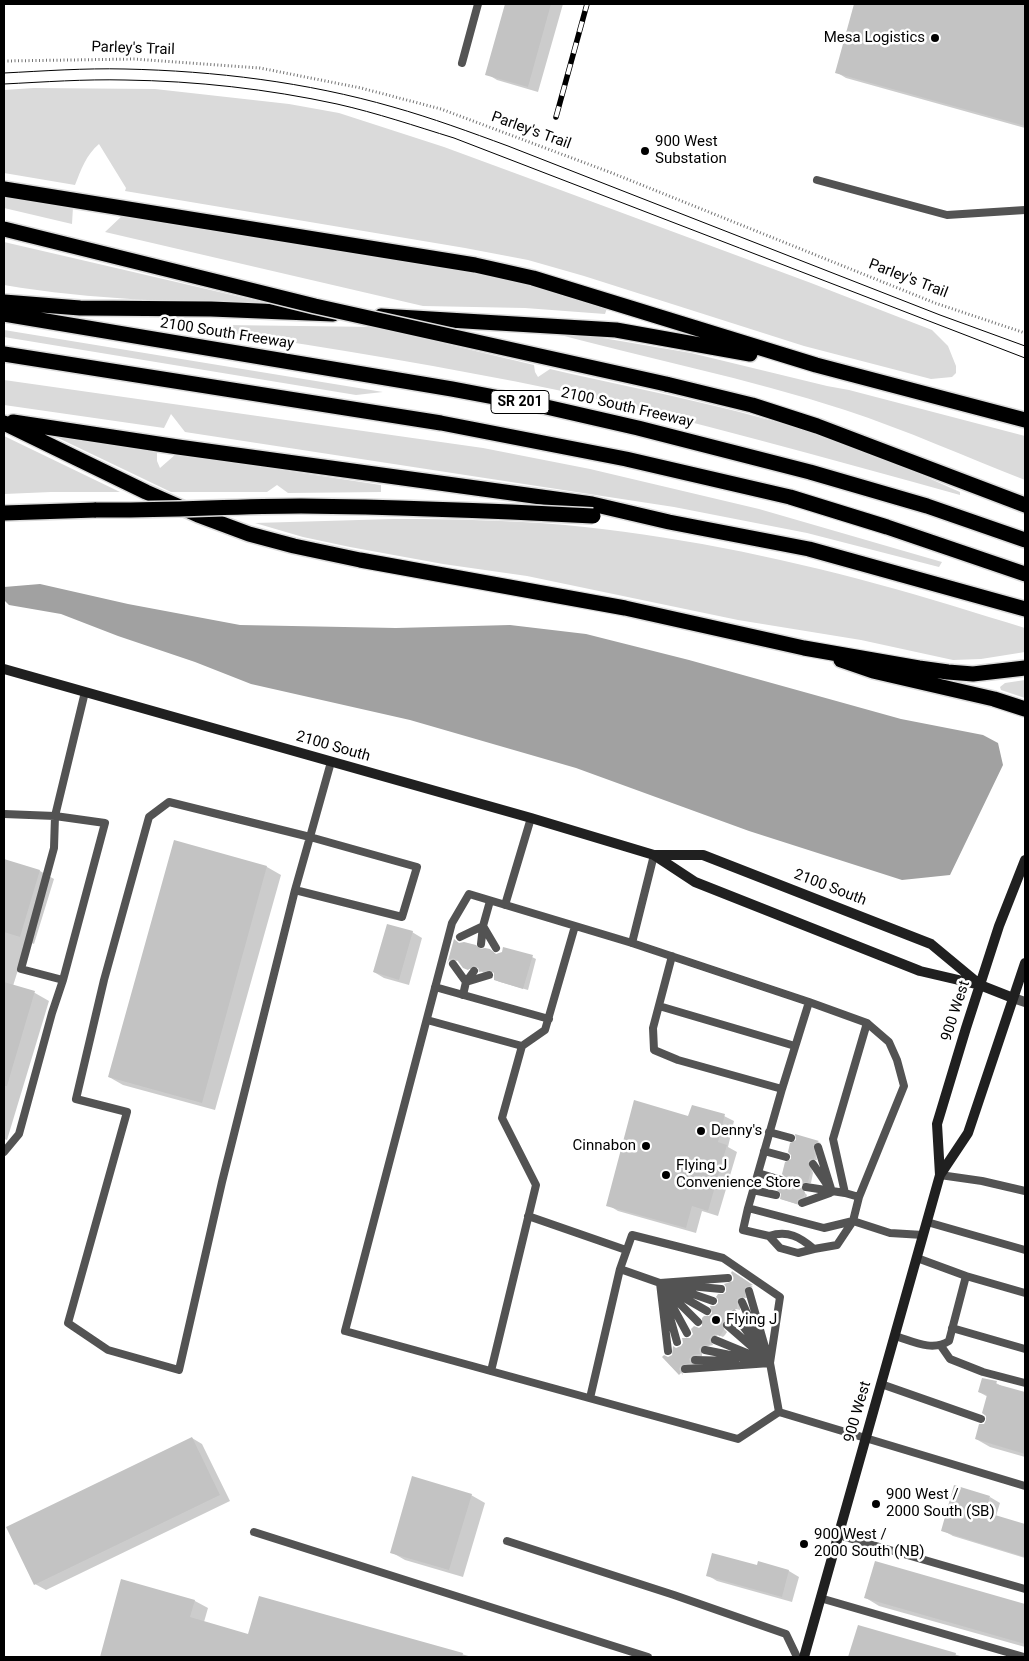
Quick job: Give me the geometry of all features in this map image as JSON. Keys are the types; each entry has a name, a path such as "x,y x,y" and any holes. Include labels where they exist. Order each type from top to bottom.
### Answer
{"highway":[{"path":"4,190 475,265 534,278 816,366 1025,420"},
{"path":"4,229 315,306 752,405 817,426 1025,505"},
{"path":"4,302 80,308 221,309 474,320 616,330 816,366"},
{"name":"2100 South Freeway","path":"4,314 452,389 542,406 638,428 810,472 927,506 1025,540"},
{"name":"SR 201","path":"4,354 441,423 626,459 790,498 887,527 1025,574"},
{"path":"4,422 669,522 809,549 1025,609"},
{"path":"4,422 146,492 198,514 249,534 328,554 624,608 804,648 948,672 973,674 1025,668"},
{"path":"4,513 300,506 497,511 592,510"},
{"path":"804,648 873,672 994,699 1025,709"}],"main road":[{"name":"2100 South","path":"4,669 531,818 654,855 695,882 920,970 980,985 1013,998"},
{"name":"2100 South","path":"654,855 703,855 931,944 980,985"},
{"name":"900 West","path":"804,1657 940,1175 938,1124 1001,921 1025,860"},
{"name":"900 West","path":"940,1175 968,1133 1025,963"}],"street":[{"name":"2100 South","path":"1013,998 1025,1002"}],"lane":[{"path":"462,64 478,4"},
{"path":"818,180 947,216 1025,210"},
{"path":"63,980 21,969 54,848 55,816 85,692"},
{"path":"295,890 402,917 417,867 310,837 170,802 149,817 104,980 76,1099 127,1112 68,1323 108,1350 179,1370 222,1182 295,890 310,837 331,762"},
{"path":"4,814 55,816 105,823 19,1134 4,1152"},
{"path":"505,905 531,818"},
{"path":"632,943 654,855"},
{"path":"769,1236 780,1248 798,1253 836,1245 853,1221 860,1197 904,1086 897,1060 889,1042 867,1023 809,1002 632,943 469,894 452,923 344,1332 738,1439 779,1412 1025,1486"},
{"path":"482,944 483,926 490,901"},
{"path":"460,937 483,926"},
{"path":"469,940 483,926"},
{"path":"483,926 496,948"},
{"path":"491,1371 536,1185 502,1118 522,1046 545,1030 575,926"},
{"path":"672,956 653,1028 654,1050 678,1060 782,1089"},
{"path":"453,964 466,982"},
{"path":"462,967 466,982"},
{"path":"463,996 466,982 474,971"},
{"path":"466,982 489,975"},
{"path":"435,988 548,1019"},
{"path":"809,1002 764,1151 743,1230 769,1236 780,1232 802,1238 814,1249"},
{"path":"659,1006 795,1046"},
{"path":"427,1020 522,1046"},
{"path":"845,1193 833,1139 867,1023"},
{"path":"770,1132 792,1138"},
{"path":"818,1147 832,1192"},
{"path":"764,1151 786,1157"},
{"path":"813,1164 832,1192"},
{"path":"758,1173 781,1180"},
{"path":"940,1175 982,1181 1025,1191"},
{"path":"806,1187 860,1197"},
{"path":"753,1190 776,1195"},
{"path":"802,1203 832,1192"},
{"path":"748,1208 824,1228 853,1221 890,1233 923,1235"},
{"path":"528,1216 626,1250"},
{"path":"927,1222 1025,1250"},
{"path":"590,1398 620,1269 632,1235 723,1258 780,1297 770,1363"},
{"path":"917,1258 966,1276 1025,1293"},
{"path":"620,1269 713,1301"},
{"path":"895,1336 925,1345 941,1346 948,1342 966,1276"},
{"path":"660,1283 728,1278"},
{"path":"660,1283 721,1289"},
{"path":"660,1283 707,1311"},
{"path":"660,1283 698,1322"},
{"path":"660,1283 687,1333"},
{"path":"660,1283 677,1342"},
{"path":"660,1283 668,1351"},
{"path":"748,1291 770,1363 779,1412"},
{"path":"742,1302 770,1363"},
{"path":"734,1314 770,1363"},
{"path":"727,1325 770,1363"},
{"path":"952,1328 1025,1349"},
{"path":"715,1340 770,1363"},
{"path":"941,1346 950,1359 983,1372 1025,1384"},
{"path":"705,1350 770,1363"},
{"path":"695,1360 770,1363"},
{"path":"685,1369 770,1363"},
{"path":"881,1384 981,1418"},
{"path":"254,1532 648,1657"},
{"path":"838,1535 1025,1589"},
{"path":"507,1541 674,1595 786,1634 797,1657"},
{"path":"820,1598 1024,1657"}],"path":[{"name":"Parley's Trail","path":"4,61 135,58 260,68 370,90 441,109 468,119 612,173 935,303 1025,333"}],"shaded area":[{"path":"34,88 155,89 289,104 339,113 444,147 811,283 932,330 948,346 956,366 956,373 952,377 931,379 804,346 528,260 125,191 126,188 99,144 87,158 75,185 4,173 4,90"},
{"path":"4,196 73,207 72,224 4,208"},
{"path":"123,215 455,269 554,291 607,308 605,314 525,308 423,306 105,232"},
{"path":"4,242 271,304 104,297 4,285"},
{"path":"225,325 375,327 534,365 538,377 550,369 756,416 823,436 875,455 960,492 960,495 759,440 557,390 433,366 225,332"},
{"path":"4,330 383,392 356,395 4,337"},
{"path":"545,331 585,335 691,353 849,390 1025,436 1025,480 891,426 845,410 733,378"},
{"path":"4,380 483,448 590,469 759,509 942,562 939,567 807,533 674,507 185,432 171,414 164,428 4,405"},
{"path":"52,435 157,450 157,461 160,468 176,454 381,485 381,492 288,493 277,485 267,492 171,492"},
{"path":"4,436 120,492 4,494"},
{"path":"394,519 522,522 604,529 683,541 800,564 895,589 1025,628 1025,652 981,659 953,660 861,640 738,620 527,576 443,564 350,547 303,537 255,523"},
{"path":"40,584 128,604 240,625 396,628 510,625 586,634 689,660 901,719 983,735 998,743 1003,765 950,875 902,880 749,831 576,768 410,720 251,684 61,614 9,605 4,600 4,587"},
{"path":"1025,680 1025,698 1001,690 1000,687 1005,683"}],"building":[{"path":"505,4 551,4 528,87 485,75"},
{"name":"Mesa Logistics","path":"854,4 1025,4 1025,126 835,73"},
{"path":"174,840 267,866 202,1103 108,1077"},
{"path":"4,859 40,870 20,937 4,932"},
{"path":"387,924 413,931 399,980 373,972"},
{"path":"454,939 459,943 464,942 476,945 480,949 490,949 496,954 502,952 503,947 533,955 523,989 494,980 494,973 491,970 479,972 478,967 474,965 468,970 463,968 453,958 447,964"},
{"path":"4,982 35,991 7,1086 4,1086"},
{"name":"Flying J Convenience Store","path":"634,1100 688,1116 692,1105 725,1114 718,1142 727,1145 708,1211 692,1206 686,1228 606,1206"},
{"path":"795,1134 819,1141 813,1145 815,1156 814,1159 810,1159 808,1162 811,1171 808,1182 804,1182 801,1186 801,1189 805,1192 804,1196 797,1200 797,1204 780,1199 781,1194 777,1190 779,1185 783,1185 786,1182 782,1174 785,1162 791,1159 791,1155 788,1152 790,1143 796,1140"},
{"name":"Flying J","path":"732,1271 753,1285 745,1287 745,1297 737,1299 737,1309 729,1311 730,1320 722,1322 724,1330 720,1336 715,1334 711,1336 709,1340 711,1344 701,1346 699,1349 700,1354 692,1355 689,1359 690,1363 681,1365 679,1369 681,1373 679,1375 662,1357 664,1355 668,1357 672,1355 673,1346 676,1348 681,1346 683,1343 682,1338 690,1338 693,1334 691,1329 694,1326 699,1328 702,1326 702,1318 712,1313 710,1306 715,1306 718,1303 716,1297 718,1294 726,1292 724,1284 733,1281"},
{"path":"982,1378 997,1381 996,1384 1025,1392 1025,1454 975,1439 979,1424 984,1424 986,1420 986,1416 982,1413 987,1395 978,1392"},
{"path":"192,1437 220,1495 34,1585 6,1527"},
{"path":"412,1476 472,1494 449,1570 390,1553"},
{"path":"954,1485 990,1496 985,1512 1025,1524 1025,1557 941,1531"},
{"path":"712,1553 757,1565 758,1561 789,1570 782,1597 706,1576"},
{"path":"875,1561 1025,1604 1025,1644 864,1598"},
{"path":"121,1579 195,1600 190,1617 248,1634 259,1596 463,1653 462,1657 100,1657"},
{"path":"858,1625 956,1653 955,1657 848,1657"}],"tram line":[{"path":"4,73 110,69 193,72 260,79 360,98 437,120 508,146 940,315 1025,346"},
{"path":"4,84 110,80 205,84 285,94 367,111 454,138 1025,358"}],"railway":[{"path":"556,117 587,4"}],"place":[{"name":"Mesa Logistics","path":"935,38"},
{"name":"900 West Substation","path":"645,151"},
{"name":"Denny's","path":"701,1131"},
{"name":"Cinnabon","path":"646,1146"},
{"name":"Flying J Convenience Store","path":"666,1175"},
{"name":"Flying J","path":"716,1320"},
{"name":"900 West / 2000 South (SB)","path":"876,1504"},
{"name":"900 West / 2000 South (NB)","path":"804,1544"}]}
